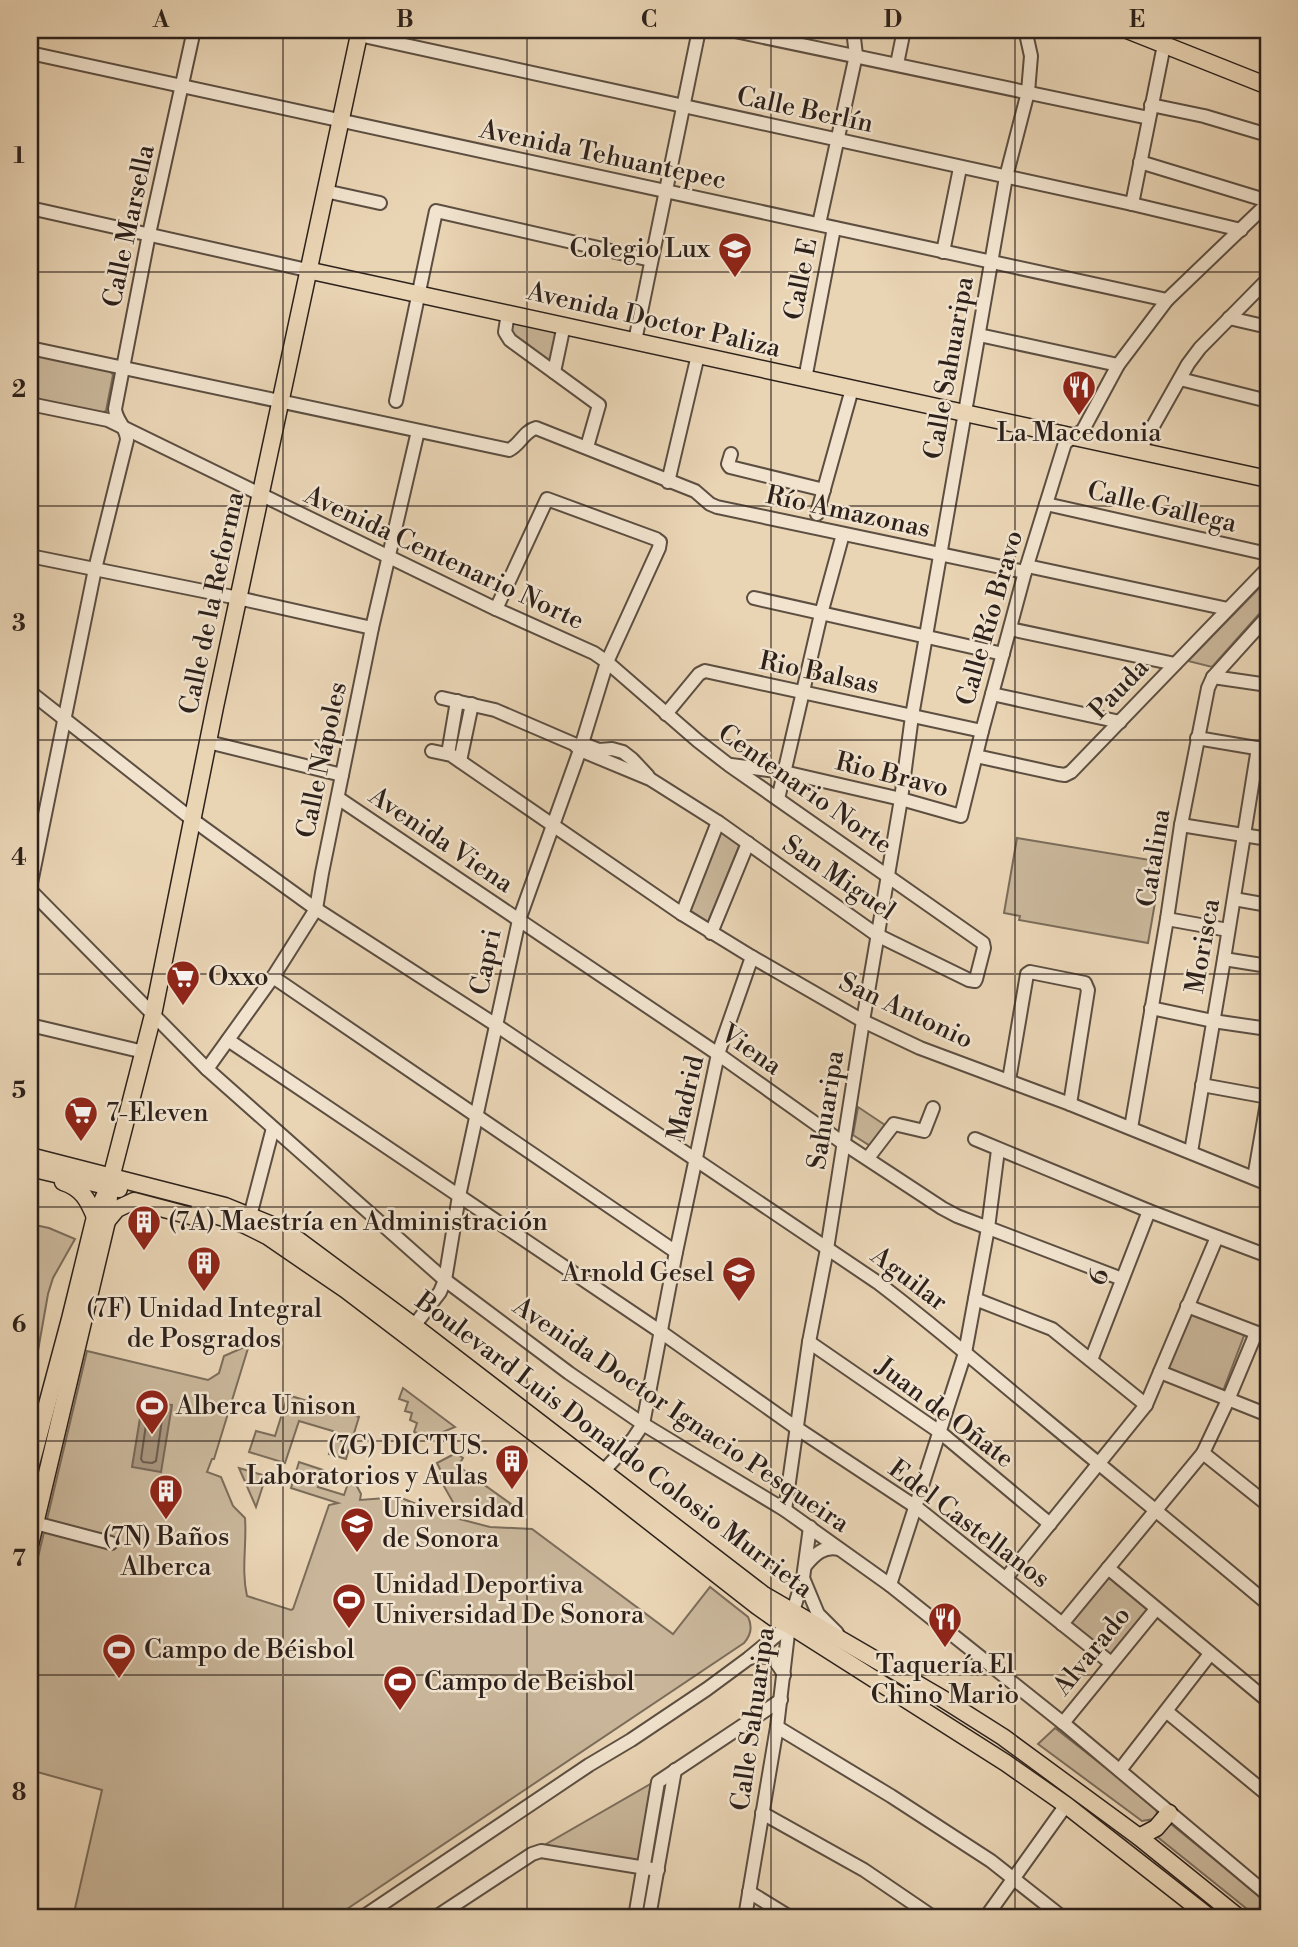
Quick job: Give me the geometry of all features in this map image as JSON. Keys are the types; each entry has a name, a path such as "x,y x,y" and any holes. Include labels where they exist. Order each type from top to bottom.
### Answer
{"main road":[{"path":"1127,30 1268,86"},
{"name":"Calle de la Reforma","path":"30,1545 101,1219 153,1015 237,598 359,32"},
{"name":"Avenida Doctor Paliza","path":"307,270 1268,479"},
{"name":"Boulevard Luis Donaldo Colosio Murrieta","path":"30,1156 245,1225 267,1236 410,1331"},
{"path":"30,1171 72,1185 85,1196 101,1219 134,1201 286,1242 329,1269 348,1276"},
{"name":"Boulevard Luis Donaldo Colosio Murrieta","path":"30,1171 111,1181 225,1206 272,1225 298,1240 348,1276 410,1331 599,1476 764,1595 791,1618 1066,1805 1209,1917"},
{"name":"Calle de la Reforma","path":"30,1468 70,1319 101,1219"},
{"name":"Boulevard Luis Donaldo Colosio Murrieta","path":"599,1476 774,1618 791,1618 858,1649 1003,1737 1139,1837 1238,1917"},
{"path":"1139,1837 1156,1828 1169,1813"}],"street":[{"name":"Calle Marsella","path":"30,889 95,569 127,440 115,409 149,234 194,30"},
{"path":"635,341 699,30"},
{"path":"730,30 1028,92 1150,111 1204,116 1268,135"},
{"path":"819,224 856,55 853,30"},
{"path":"897,64 904,30"},
{"name":"Calle Sahuaripa","path":"912,716 990,262 1006,177 1028,92 1031,56 1027,38 1029,30"},
{"name":"Calle Berlín","path":"359,32 1241,230"},
{"path":"1132,204 1164,45"},
{"name":"Avenida Tehuantepec","path":"30,53 1167,300"},
{"path":"1140,162 1268,202"},
{"path":"943,252 960,168"},
{"path":"325,191 380,203"},
{"name":"Calle Río Bravo","path":"961,816 1026,569 1065,443 1083,430 1118,365 1167,300 1268,202"},
{"name":"Avenida Doctor Paliza","path":"30,208 307,270"},
{"path":"396,401 436,211 651,260"},
{"name":"Calle E","path":"805,379 834,228"},
{"path":"1139,451 1200,348 1268,279"},
{"path":"30,348 509,450 536,428 587,447 599,405 506,336 504,327 508,313"},
{"path":"1229,318 1268,327"},
{"path":"554,372 564,325"},
{"path":"979,335 1118,365"},
{"path":"668,482 698,355"},
{"path":"1180,379 1268,401"},
{"path":"817,514 852,390"},
{"name":"Avenida Centenario Norte","path":"30,404 108,420 388,558 594,653 607,662"},
{"name":"Calle Nápoles","path":"207,1069 274,977 316,909 372,628 418,431"},
{"name":"Río Amazonas","path":"587,447 695,491 717,508 1228,609"},
{"path":"731,454 728,464 730,467 824,489"},
{"name":"Capri","path":"445,1280 459,1196 519,920 553,827 607,662 660,542 656,538 547,499 496,609"},
{"name":"Calle Gallega","path":"1046,504 1268,554"},
{"path":"778,799 821,614 843,534"},
{"path":"30,556 372,628"},
{"name":"Pauda","path":"976,756 1065,775 1071,772 1268,568"},
{"path":"754,598 1003,654"},
{"name":"Catalina","path":"1131,1128 1181,825 1208,688 1213,677 1267,618"},
{"path":"1010,629 1175,664"},
{"name":"Centenario Norte","path":"607,662 729,765 984,943"},
{"name":"Rio Balsas","path":"666,714 701,671 982,732"},
{"path":"1213,677 1268,685"},
{"name":"Aguilar","path":"30,692 193,820 316,909 496,1025 914,1309 1268,1604"},
{"path":"992,694 1120,722"},
{"name":"San Miguel","path":"442,698 495,710 650,779 718,822 877,935 972,981 976,979 984,943"},
{"path":"454,758 457,701"},
{"path":"454,758 472,704"},
{"name":"Sahuaripa","path":"785,1510 795,1427 827,1249 901,799 912,716"},
{"path":"1197,738 1263,749"},
{"path":"208,741 342,775"},
{"name":"Morisca","path":"1191,1152 1254,772 1263,749"},
{"path":"432,751 454,758"},
{"name":"San Antonio","path":"454,758 711,933 863,1021 920,1048 1009,1080 1268,1184"},
{"name":"Rio Bravo","path":"729,765 784,772 961,816"},
{"path":"1254,772 1268,774"},
{"name":"Avenida Viena","path":"338,798 519,920"},
{"path":"682,914 718,822"},
{"path":"1181,825 1268,839"},
{"path":"711,933 748,843"},
{"name":"Avenida Doctor Ignacio Pesqueira","path":"30,889 207,1069 445,1280 569,1373 643,1424 785,1510 890,1586 1063,1723 1268,1895"},
{"path":"1234,899 1268,905"},
{"path":"1167,919 1228,930"},
{"name":"Viena","path":"519,920 942,1208 1122,1279"},
{"name":"Madrid","path":"643,1424 718,1054 752,957"},
{"path":"1224,959 1268,966"},
{"path":"1009,1080 1027,974 1030,972 1085,983 1088,990 1070,1104"},
{"path":"274,977 676,1252"},
{"path":"1151,1008 1268,1030"},
{"path":"30,1025 144,1052"},
{"path":"228,1040 661,1332"},
{"path":"1202,1085 1268,1097 1254,1178"},
{"path":"868,1158 894,1124 924,1131 933,1108"},
{"path":"250,1216 273,1128"},
{"path":"975,1139 1149,1211 1268,1256"},
{"path":"890,1586 965,1353 988,1228 998,1150"},
{"name":"6","path":"1091,1360 1149,1211"},
{"path":"1006,1578 1146,1405 1217,1237"},
{"path":"410,1331 440,1292 445,1280"},
{"path":"975,1299 1043,1325 1058,1334 1146,1405"},
{"path":"1062,1624 1203,1453 1262,1335 1187,1306"},
{"name":"Edel Castellanos","path":"661,1332 795,1427 916,1507 1111,1663"},
{"name":"Juan de Oñate","path":"809,1342 941,1433 1050,1524"},
{"path":"1160,1372 1268,1415"},
{"path":"599,1476 643,1424"},
{"path":"1203,1453 1268,1505"},
{"path":"35,1522 111,1542"},
{"name":"Calle Sahuaripa","path":"745,1917 777,1727 791,1618 804,1572 810,1527"},
{"path":"764,1595 784,1599 793,1596 804,1572 819,1551 839,1549"},
{"path":"1108,1568 1268,1701"},
{"path":"804,1572 818,1614 858,1649"},
{"name":"Alvarado","path":"1063,1723 1156,1609"},
{"path":"363,1917 749,1658 791,1618"},
{"path":"1120,1770 1210,1654"},
{"path":"749,1658 763,1655 769,1657 780,1667 784,1676"},
{"path":"635,1917 658,1783 781,1700"},
{"path":"1166,1711 1268,1796"},
{"path":"777,1727 891,1796 1014,1878 1062,1917"},
{"path":"649,1917 676,1770"},
{"path":"986,1917 1066,1805"},
{"path":"762,1813 864,1870 933,1917"},
{"path":"436,1917 541,1851 658,1870"},
{"path":"749,1892 790,1917"}],"shaded area":[{"path":"510,320 559,332 552,360 511,337"},
{"path":"30,353 109,369 113,375 106,411 101,413 30,398"},
{"path":"1268,579 1268,604 1212,667 1188,661"},
{"path":"720,831 740,844 708,922 688,909"},
{"path":"1017,838 1162,862 1148,943 1019,920 1020,916 1004,913"},
{"path":"858,1107 885,1125 872,1147 853,1135"},
{"path":"30,1224 49,1228 75,1239 53,1278 48,1294 30,1396"},
{"path":"1188,1311 1245,1333 1223,1391 1166,1368"},
{"name":"Unidad Deportiva Universidad De Sonora","path":"249,1345 214,1459 207,1472 221,1477 233,1506 245,1518 244,1576 247,1596 293,1609 329,1505 338,1503 291,1488 299,1462 323,1470 318,1487 344,1495 351,1475 361,1494 360,1500 399,1497 444,1515 490,1527 532,1529 673,1634 710,1587 748,1617 750,1634 744,1643 335,1917 73,1917 102,1790 30,1770 30,1591 87,1351 208,1380 219,1373 224,1356"},
{"path":"403,1388 455,1427 431,1437 414,1432 417,1423 410,1420 412,1413 405,1411 408,1402 399,1399"},
{"path":"288,1395 359,1417 346,1459 329,1454 336,1432 299,1421 285,1463 249,1452 256,1431 275,1436"},
{"path":"456,1453 463,1458 458,1466 511,1504 500,1516 454,1504 441,1481 437,1463"},
{"path":"239,1468 266,1476 256,1507"},
{"path":"1107,1576 1148,1610 1109,1656 1069,1622"},
{"path":"1055,1728 1156,1807 1154,1819 1142,1821 1038,1744"},
{"path":"654,1782 639,1865 541,1847"},
{"path":"1171,1824 1262,1898 1257,1917 1155,1835"}],"water":[{"name":"Alberca Unison","path":"143,1400 172,1405 161,1472 132,1467"}],"place":[{"name":"Colegio Lux","path":"735,279"},
{"name":"La Macedonia","path":"1079,417"},
{"name":"Oxxo","path":"183,1007"},
{"name":"7-Eleven","path":"81,1143"},
{"name":"(7A) Maestría en Administración","path":"144,1252"},
{"name":"(7F) Unidad Integral de Posgrados","path":"204,1293"},
{"name":"Arnold Gesel","path":"739,1303"},
{"name":"Alberca Unison","path":"152,1436"},
{"name":"(7G) DICTUS. Laboratorios y Aulas","path":"512,1491"},
{"name":"(7N) Baños Alberca","path":"166,1521"},
{"name":"Universidad de Sonora","path":"357,1554"},
{"name":"Unidad Deportiva Universidad De Sonora","path":"349,1630"},
{"name":"Taquería El Chino Mario","path":"945,1649"},
{"name":"Campo de Béisbol","path":"119,1680"},
{"name":"Campo de Beisbol","path":"400,1712"}]}
